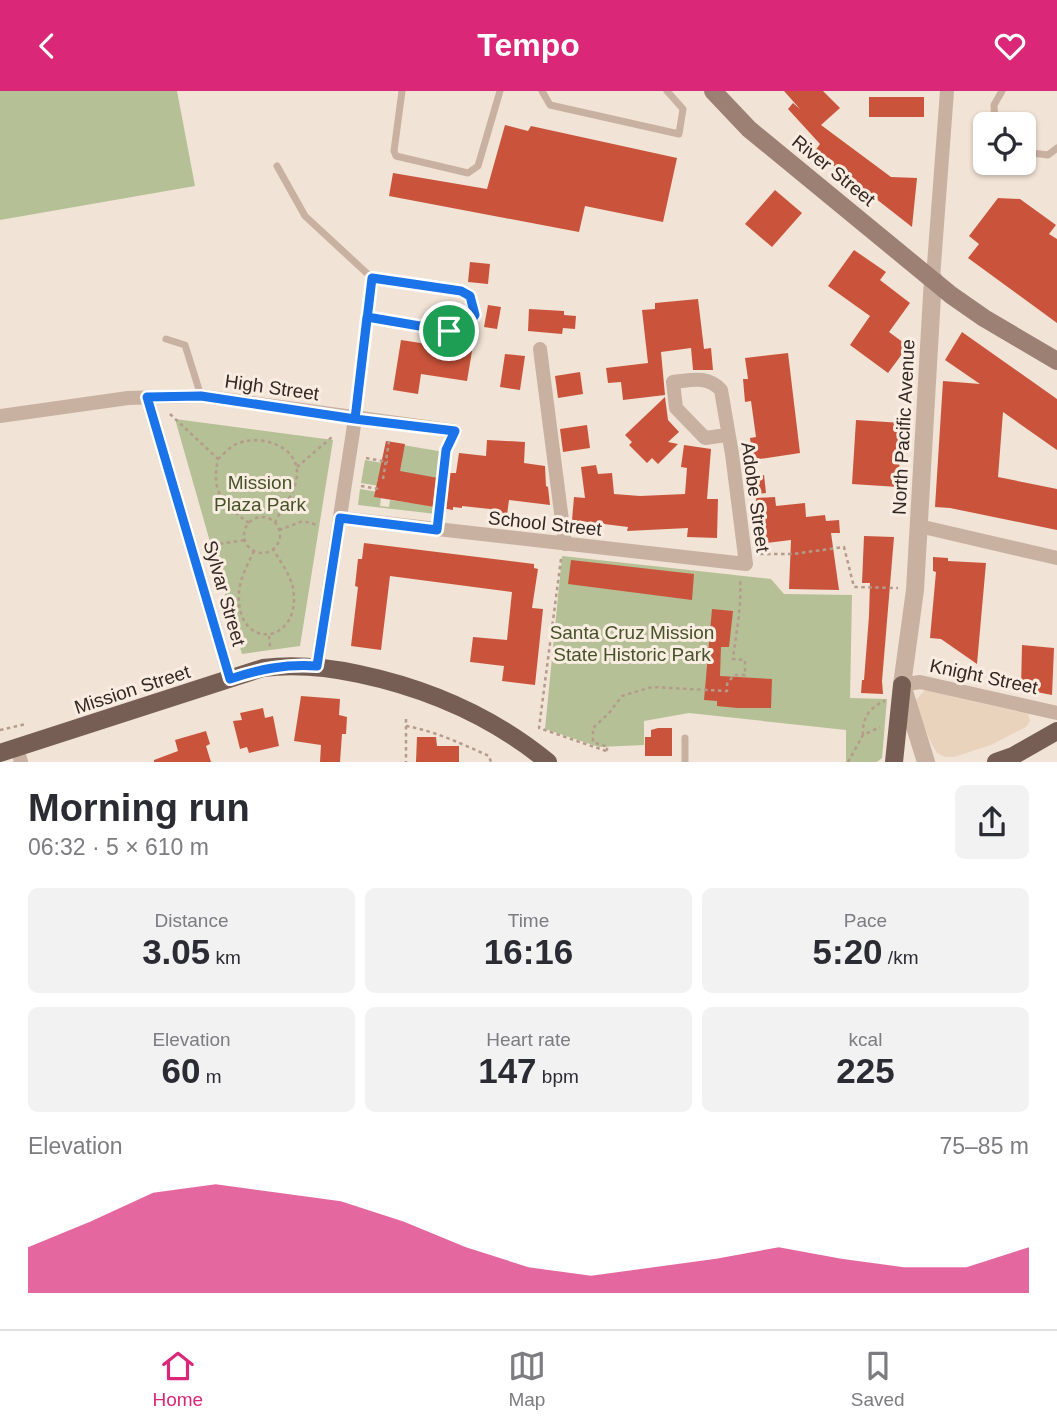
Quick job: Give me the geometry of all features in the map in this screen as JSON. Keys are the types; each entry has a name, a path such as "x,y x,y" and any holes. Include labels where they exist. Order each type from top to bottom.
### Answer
{"main road":[{"name":"River Street","path":"713,91 749,129 933,278 952,286 996,313 1053,359"},
{"name":"Mission Street","path":"13,754 230,679 263,669 289,665 317,666 402,684 448,700 525,743 548,762"},
{"path":"894,762 902,685"},
{"path":"996,762 1013,756 1057,731"}],"street":[{"name":"North Pacific Avenue","path":"926,762 902,685 915,590 947,91"},
{"path":"540,349 563,550"},
{"name":"Adobe Street","path":"727,435 705,438 676,408 673,382 704,378 714,382 721,390 746,564"},
{"name":"High Street","path":"0,416 72,404 147,397 201,396 455,431"},
{"name":"Sylvar Street","path":"147,397 230,679"},
{"path":"317,666 355,419"},
{"name":"School Street","path":"340,518 563,550 746,564"},
{"path":"919,526 1057,558"},
{"name":"Knight Street","path":"902,685 920,681 1057,713"}],"lane":[{"path":"402,91 394,151 397,156 468,173 478,166 500,91"},
{"path":"532,91 542,92 550,105 679,134 683,109 667,91"},
{"path":"994,112 994,105 1002,91"},
{"path":"1036,154 1048,155 1057,148"},
{"path":"277,166 305,216 372,278 461,291 470,296 475,315 466,328 449,331 367,317"},
{"path":"355,419 372,278"},
{"path":"166,339 185,345 201,396"},
{"path":"685,738 685,762"}],"path":[{"path":"170,414 218,459"},
{"path":"437,530 446,450 455,431"},
{"path":"297,467 332,437"},
{"path":"249,523 236,514 215,487 214,477 218,459 234,445 253,439 267,440 282,447 297,467 295,488 275,523"},
{"path":"383,479 389,441"},
{"path":"363,458 387,462"},
{"path":"358,486 379,489"},
{"path":"260,518 275,523 279,530 279,540 273,549 264,553 254,551 244,540 249,523 260,518"},
{"path":"279,530 303,521 317,525"},
{"path":"206,546 244,540"},
{"path":"604,758 608,747 593,742 593,728 610,713 622,696 652,687 726,691 727,684 734,675 745,675 745,660 733,659 742,593 740,582 746,564 759,554 793,554 844,547 854,587 893,588"},
{"path":"254,551 239,591 240,605 248,627 257,635 269,636 279,632 288,623 294,596 292,585 273,549"},
{"path":"563,550 539,728 606,751"},
{"path":"269,636 270,647"},
{"path":"848,762 863,735 862,726 866,716 877,704 884,701"},
{"path":"406,719 406,762"},
{"path":"0,730 26,724"},
{"path":"406,726 451,739 489,756 491,762"},
{"path":"863,735 883,726"}],"green space":[{"path":"0,91 177,91 195,186 0,220"},
{"name":"Mission Plaza Park","path":"175,419 333,440 300,646 242,654"},
{"path":"403,445 444,452 436,514 358,505 360,489 378,492 375,497 381,498 380,506 389,507 390,500 412,503 397,482"},
{"path":"365,460 383,463 380,479 377,480 379,486 361,483"},
{"name":"Santa Cruz Mission State Historic Park","path":"562,556 771,579 784,594 852,595 850,698 887,699 882,758 877,762 846,762 846,730 689,713 644,721 644,745 599,747 545,729"}],"shaded area":[{"path":"925,690 1028,714 1030,721 1026,727 991,745 954,757 945,757 937,753 920,716 916,700"}],"building":[{"path":"784,91 823,91 840,108 821,125 891,177 917,178 912,227 815,151 820,144 788,109 793,103 800,109"},
{"path":"869,97 924,97 924,117 869,117"},
{"path":"505,125 528,131 531,126 677,158 663,222 585,206 579,232 389,196 393,173 487,189"},
{"path":"775,190 802,213 772,247 745,224"},
{"path":"998,198 1020,199 1056,225 1049,234 1057,239 1057,323 968,258 979,244 969,236"},
{"path":"854,250 886,272 880,280 910,303 889,332 908,346 888,373 850,345 870,316 828,286"},
{"path":"470,262 490,264 488,284 468,282"},
{"path":"698,299 704,349 711,348 713,370 693,370 691,348 661,352 665,395 623,400 621,382 608,383 606,368 648,363 642,310 655,309 655,303"},
{"path":"488,305 501,307 497,329 484,327"},
{"path":"529,309 564,311 564,315 576,316 575,329 563,328 562,334 528,331"},
{"path":"962,332 1057,399 1057,450 1003,412 998,477 1057,489 1057,530 935,507 943,381 980,384 945,360"},
{"path":"401,340 472,351 467,381 421,374 418,394 393,390"},
{"path":"788,353 800,453 753,460 750,438 756,437 751,401 745,402 743,379 748,379 745,358"},
{"path":"505,354 525,356 520,390 500,387"},
{"path":"580,372 583,394 558,398 555,376"},
{"path":"665,397 668,420 679,432 668,442 678,444 658,464 652,458 647,463 629,445 632,442 625,435"},
{"path":"856,420 902,423 898,487 852,484"},
{"path":"587,425 590,448 563,452 560,429"},
{"path":"487,440 525,442 524,463 545,466 550,505 509,500 507,515 490,513 490,509 462,506 453,507 453,510 374,497 386,441 405,444 400,471 449,480 450,473 456,473 459,453 486,456"},
{"path":"684,445 711,449 707,499 718,499 717,538 687,537 688,528 627,531 628,527 572,520 574,497 585,498 581,467 596,465 598,474 612,473 614,494 685,494 687,468 681,467"},
{"path":"764,475 766,493 749,495 747,477"},
{"path":"775,497 776,506 805,503 806,517 825,515 826,521 839,520 840,533 831,533 839,590 789,589 791,540 758,544 756,498"},
{"path":"864,536 894,537 883,694 861,693 870,583 862,583"},
{"path":"364,543 534,564 534,568 538,569 532,608 543,609 535,685 502,681 504,666 470,662 473,637 507,640 512,592 390,576 381,650 351,646 358,587 355,586 358,559 362,559"},
{"path":"933,557 948,558 948,561 986,563 977,664 941,639 930,638 936,572 933,571"},
{"path":"571,560 694,574 692,600 568,584"},
{"path":"712,609 733,611 729,647 721,647 720,676 772,679 771,708 717,706 717,701 704,700"},
{"path":"1022,645 1054,648 1052,695 1021,689"},
{"path":"301,696 340,699 339,715 347,717 346,734 342,734 340,762 320,762 321,745 294,741"},
{"path":"263,708 265,718 273,716 279,746 249,753 247,747 240,749 233,721 242,720 240,713"},
{"path":"672,728 672,756 645,756 645,737 651,737 651,730"},
{"path":"206,731 210,744 206,746 211,762 154,762 178,751 175,740"},
{"path":"417,737 436,737 437,746 459,746 459,762 416,762"}],"route":[{"path":"449,331 367,317 355,419 201,396 147,397 230,679 263,669 289,665 317,666 340,518 437,530 446,450 455,431 355,419 367,317 372,278 461,291 470,296 475,315 466,328 449,331"}]}
